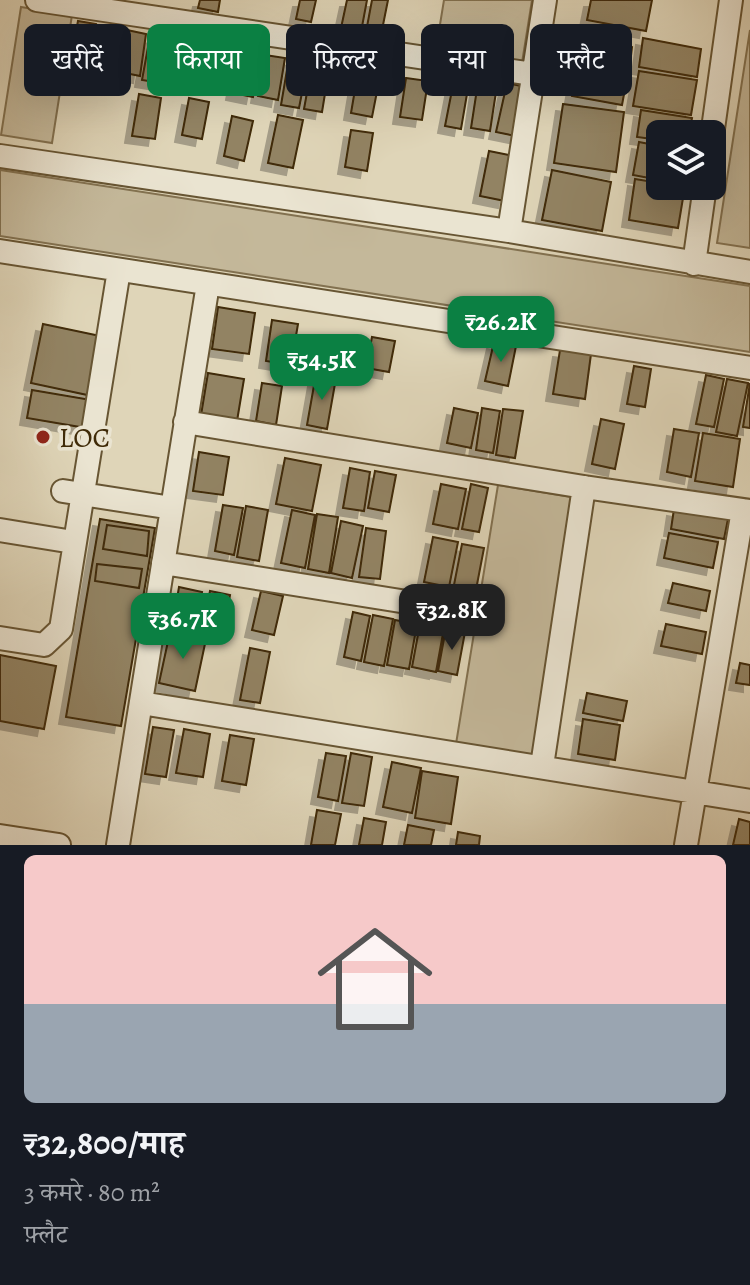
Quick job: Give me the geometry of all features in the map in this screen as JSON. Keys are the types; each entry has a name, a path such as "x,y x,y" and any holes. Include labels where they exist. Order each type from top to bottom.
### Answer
{"street":[{"path":"37,0 156,9 530,73"},
{"path":"541,24 545,0"},
{"path":"714,120 731,0"},
{"path":"509,231 530,94"},
{"path":"0,156 509,231 750,272"},
{"path":"694,264 703,200"},
{"path":"0,251 750,368"},
{"path":"0,638 44,645 61,629 73,542 72,493 119,270"},
{"path":"118,845 208,284"},
{"path":"185,422 746,511 686,845"},
{"path":"542,766 584,487"},
{"path":"72,493 172,508"},
{"path":"0,530 73,542"},
{"path":"163,563 457,610"},
{"path":"141,703 750,801"},
{"path":"11,840 59,845"}],"shaded area":[{"path":"444,0 532,0 522,63 514,62 514,24 440,24"},
{"path":"21,7 72,15 71,24 24,24 24,96 59,96 52,143 1,135"},
{"path":"750,30 750,248 717,243"},
{"path":"0,170 750,286 750,352 0,236"},
{"path":"498,485 584,499 541,758 456,744"}],"building":[{"path":"200,0 220,0 218,12 198,8"},
{"path":"300,0 316,0 311,22 296,19"},
{"path":"347,0 367,0 362,24 342,24"},
{"path":"372,0 388,0 383,24 368,24"},
{"path":"591,0 652,0 646,31 632,28 632,24 587,20"},
{"path":"131,31 146,34 140,76 131,74"},
{"path":"643,38 701,49 697,77 639,67"},
{"path":"147,52 147,81 142,80"},
{"path":"270,56 285,58 278,100 258,96 270,96"},
{"path":"639,71 697,80 691,115 633,106"},
{"path":"286,76 286,96 301,96 299,108 281,105"},
{"path":"406,78 421,80 421,96 426,96 422,120 400,117"},
{"path":"514,84 526,87 516,136 496,132 504,96 514,96"},
{"path":"139,94 161,98 155,139 132,136"},
{"path":"306,96 325,96 322,112 304,109"},
{"path":"354,96 376,96 372,117 351,113"},
{"path":"451,96 467,96 461,129 445,126"},
{"path":"476,96 495,96 490,131 471,128"},
{"path":"572,96 624,96 622,105"},
{"path":"189,98 209,102 202,139 182,135"},
{"path":"563,104 624,112 616,172 554,163"},
{"path":"641,110 692,118 646,120 646,138 637,137"},
{"path":"278,115 303,120 293,168 268,163"},
{"path":"232,116 253,121 244,161 224,156"},
{"path":"351,130 373,133 367,171 345,167"},
{"path":"639,142 646,143 646,177 633,175"},
{"path":"489,151 514,156 505,201 480,196"},
{"path":"552,170 611,182 602,231 542,220"},
{"path":"635,179 646,181 646,200 683,200 678,228 629,220"},
{"path":"218,307 255,313 249,354 212,349"},
{"path":"272,320 298,324 291,365 266,361"},
{"path":"43,324 105,337 92,396 31,383"},
{"path":"372,337 395,341 389,372 366,368"},
{"path":"494,342 516,346 508,386 485,381"},
{"path":"560,350 591,354 585,399 553,394"},
{"path":"634,366 651,369 645,407 627,404"},
{"path":"208,373 244,379 237,421 201,415"},
{"path":"316,374 336,378 327,429 307,425"},
{"path":"706,375 724,379 714,427 696,424"},
{"path":"727,379 748,383 737,436 716,432"},
{"path":"262,383 282,386 276,425 256,421"},
{"path":"750,383 750,428 743,427"},
{"path":"32,390 97,401 92,429 27,418"},
{"path":"454,408 478,413 471,448 447,443"},
{"path":"482,408 500,411 493,453 476,450"},
{"path":"503,409 523,411 515,458 496,455"},
{"path":"601,419 624,424 615,469 592,464"},
{"path":"674,429 699,433 691,477 667,472"},
{"path":"703,433 740,439 733,487 695,481"},
{"path":"199,452 229,457 223,495 193,491"},
{"path":"285,458 321,465 312,511 276,504"},
{"path":"350,468 370,472 364,511 343,508"},
{"path":"375,471 396,475 389,512 368,508"},
{"path":"441,484 466,489 458,529 433,524"},
{"path":"471,484 488,488 479,532 462,529"},
{"path":"223,505 243,508 234,555 215,551"},
{"path":"246,506 268,510 259,561 237,557"},
{"path":"674,509 728,519 724,539 671,529"},
{"path":"292,510 315,515 305,568 281,563"},
{"path":"317,514 338,517 329,573 308,569"},
{"path":"100,519 155,528 121,726 66,717"},
{"path":"341,521 363,526 352,578 331,573"},
{"path":"107,525 149,531 147,556 103,549"},
{"path":"366,528 386,531 380,579 359,577"},
{"path":"669,533 718,542 713,568 664,558"},
{"path":"433,537 458,542 449,587 424,582"},
{"path":"462,544 484,548 475,595 453,590"},
{"path":"97,564 142,569 139,588 95,581"},
{"path":"673,583 710,591 706,611 668,603"},
{"path":"179,587 202,592 195,633 172,629"},
{"path":"210,591 230,595 223,634 202,631"},
{"path":"261,591 283,596 274,635 252,630"},
{"path":"353,612 370,616 361,661 344,657"},
{"path":"373,615 393,619 384,666 364,662"},
{"path":"395,620 417,624 409,669 387,665"},
{"path":"420,624 444,628 436,672 412,667"},
{"path":"666,624 706,632 702,654 661,646"},
{"path":"446,628 465,632 457,675 438,671"},
{"path":"170,632 206,639 195,691 159,683"},
{"path":"250,648 270,652 260,703 240,700"},
{"path":"0,655 56,666 44,729 0,721"},
{"path":"740,663 750,665 750,685 736,683"},
{"path":"587,693 627,701 623,721 583,713"},
{"path":"583,719 620,725 615,760 578,754"},
{"path":"153,727 174,730 166,777 145,774"},
{"path":"184,729 210,734 203,777 176,773"},
{"path":"230,735 254,739 246,785 222,781"},
{"path":"326,753 346,756 338,801 318,797"},
{"path":"351,753 372,757 364,806 342,803"},
{"path":"392,762 421,768 412,813 383,807"},
{"path":"422,771 458,777 451,824 415,818"},
{"path":"317,810 341,814 335,845 311,845"},
{"path":"364,818 386,822 382,845 359,845"},
{"path":"739,819 750,822 750,845 733,845"},
{"path":"408,825 434,830 431,845 404,845"},
{"path":"458,832 480,836 479,845 456,845"}],"place":[{"name":"LOC","path":"43,437"}]}
